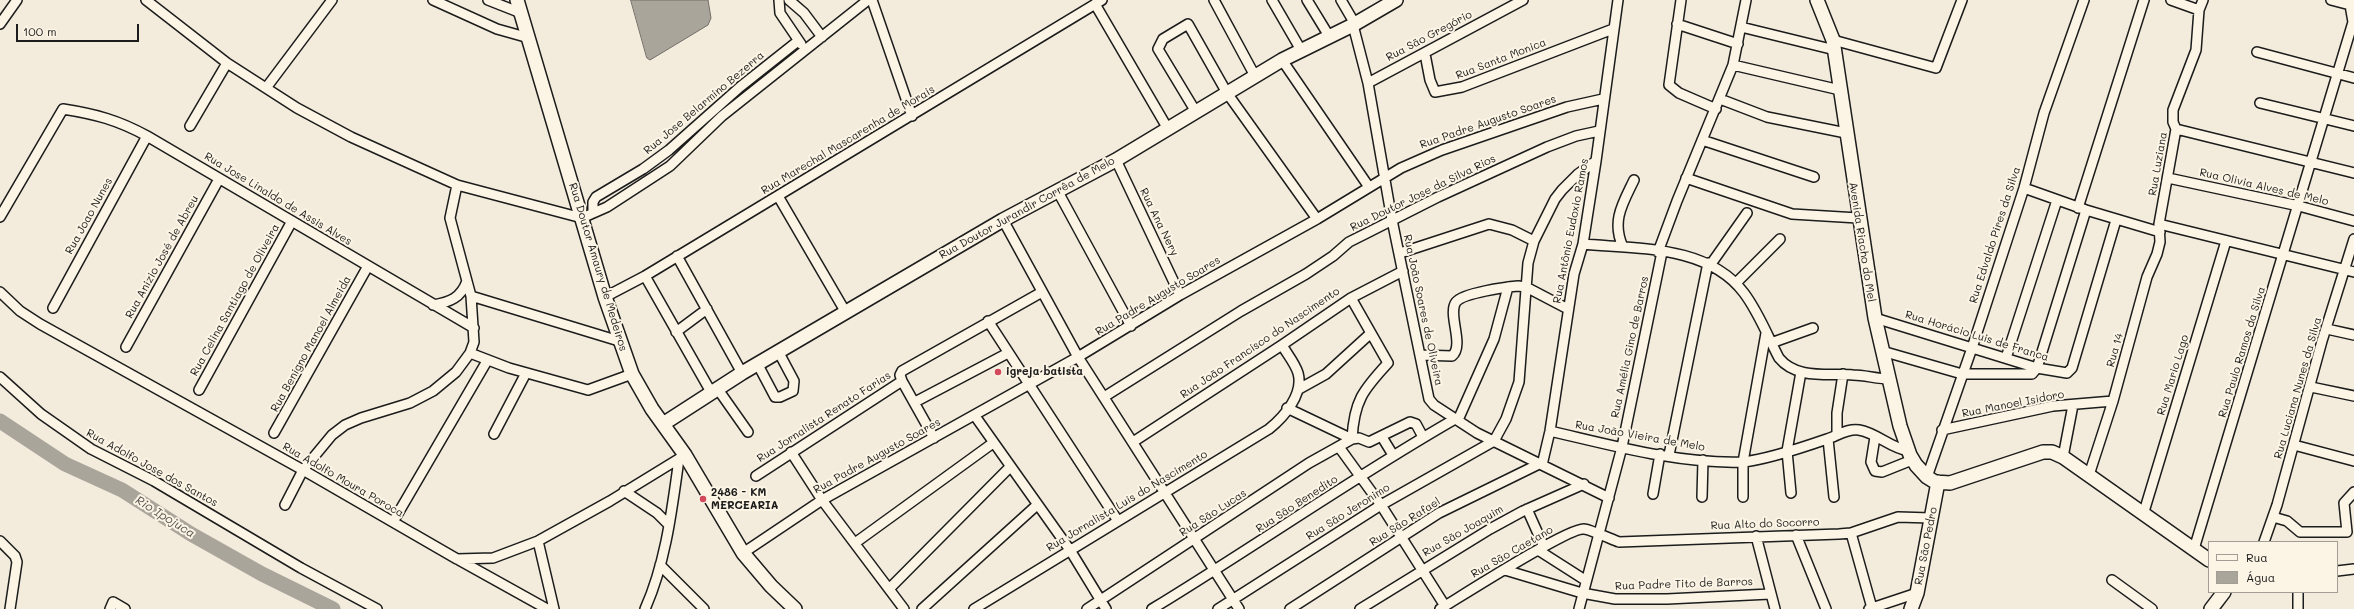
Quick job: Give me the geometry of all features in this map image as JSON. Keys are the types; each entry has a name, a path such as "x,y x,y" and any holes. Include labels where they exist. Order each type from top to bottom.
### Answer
{"street":[{"path":"0,24 17,0"},
{"path":"146,0 227,63 266,88 351,138 457,185 588,216 607,207 670,166 722,116 868,0"},
{"path":"266,88 332,0"},
{"path":"433,0 498,29 529,38"},
{"path":"488,0 521,13"},
{"name":"Rua Doutor Amaury de Medeiros","path":"517,0 588,216 605,297 619,341 632,374 646,399 743,553 763,578 795,609"},
{"path":"779,0 780,13 805,49"},
{"path":"789,0 804,13 822,36"},
{"path":"872,0 912,116"},
{"path":"1214,0 1255,76"},
{"path":"1272,0 1302,50"},
{"path":"1307,0 1330,36"},
{"name":"Rua João Soares de Oliveira","path":"1341,0 1354,24 1368,83 1392,220 1404,271 1429,399 1434,405 1457,420 1494,441 1584,484 1608,498"},
{"name":"Rua Doutor Jurandir Corrêa de Melo","path":"663,424 757,363 845,311 1003,220 1116,160 1282,60 1354,24 1382,3 1396,0"},
{"name":"Rua São Gregório","path":"1368,83 1425,54 1523,0"},
{"name":"Rua Antônio Eudoxio Ramos","path":"1541,464 1550,431 1574,274 1583,244 1618,0"},
{"path":"1681,0 1668,78 1669,87 1716,109"},
{"name":"Rua Amélia Gino de Barros","path":"1579,609 1585,580 1599,536 1622,447 1660,252 1686,178 1720,100 1733,65 1742,27 1746,0"},
{"name":"Avenida Riacho do Mel","path":"1819,0 1834,45 1858,218 1874,318 1910,455 1933,480"},
{"path":"1742,27 1834,45 1936,68 1962,0"},
{"name":"Rua Edvaldo Pires da Silva","path":"1933,480 1942,430 1972,348 2024,188 2044,113 2084,0"},
{"path":"1882,351 1962,374 2030,374 2037,368 2144,0"},
{"path":"2171,0 2199,10"},
{"name":"Rua Luziana","path":"2159,228 2176,129 2173,122 2173,110 2196,50 2199,10 2203,0"},
{"path":"2331,0 2353,12"},
{"path":"1098,2 1168,129"},
{"name":"Rua Marechal Mascarenha de Morais","path":"605,297 645,276 912,116 1098,2"},
{"name":"Rua Paulo Ramos da Silva","path":"2194,549 2326,119 2353,12"},
{"path":"1196,112 1161,56 1158,46 1164,39 1188,24 1227,93 1317,220"},
{"path":"1677,24 1738,44"},
{"name":"Rua Santa Monica","path":"1425,54 1432,86 1435,92 1439,93 1462,87 1613,29"},
{"name":"Rua Jose Belarmino Bezerra","path":"588,216 592,202 596,197 643,169 669,150 740,87 798,41"},
{"path":"2257,52 2337,75 2354,78"},
{"path":"1282,60 1369,187"},
{"path":"190,126 227,63"},
{"path":"1733,65 1840,90"},
{"name":"Rua Padre Augusto Soares","path":"743,553 822,500 975,416 1131,326 1180,295 1317,220 1384,177 1442,150 1567,107 1603,99"},
{"path":"1720,100 1767,116 1846,134"},
{"path":"2260,103 2354,126"},
{"name":"Rua Jose Linaldo de Assis Alves","path":"0,217 63,109 108,117 146,136 474,328"},
{"path":"2176,129 2312,161 2354,173"},
{"name":"Rua Doutor Jose da Silva Rios","path":"1104,397 1241,311 1306,274 1333,256 1349,242 1392,220 1554,144 1576,136 1599,131"},
{"name":"Rua Joao Nunes","path":"53,308 146,136"},
{"path":"1702,140 1814,177"},
{"name":"Rua Ana Nery","path":"1116,160 1180,295"},
{"path":"1494,441 1506,419 1519,382 1526,288 1530,253 1534,241 1562,190 1578,174 1596,161"},
{"path":"1686,178 1792,214 1858,218"},
{"name":"Rua Olivia Alves de Melo","path":"2168,178 2299,206 2354,222"},
{"name":"Rua Anizio José de Abreu","path":"126,347 219,179"},
{"path":"1623,247 1616,230 1618,218 1634,180"},
{"path":"285,505 303,470 318,449 344,425 410,403 433,391 456,372 470,353 474,342 471,296 450,218 457,185"},
{"path":"2024,188 2116,220 2226,241 2285,254 2350,271"},
{"path":"1057,190 1131,326"},
{"path":"778,196 845,311"},
{"path":"2006,358 2057,200"},
{"path":"1670,456 1709,264 1747,213"},
{"path":"1003,220 1078,357 1133,442 1193,540 1239,609"},
{"name":"Rua Horácio Luis de Franca","path":"1874,318 2037,368 2064,374 2072,368 2116,220"},
{"name":"Rua Celina Santiago de Oliveira","path":"199,390 292,221"},
{"path":"1400,252 1490,224 1512,230 1534,241"},
{"name":"Rua 14","path":"2089,475 2147,278 2157,254 2159,228"},
{"path":"1736,283 1780,238"},
{"name":"Rua Luciana Nunes da Silva","path":"2264,541 2273,517 2327,329 2350,271 2354,239"},
{"name":"Rua Mario Lago","path":"2143,515 2226,241"},
{"path":"1583,244 1660,252 1709,264 1736,283 1748,298 1783,363 1801,372 1843,374 1890,379"},
{"path":"677,256 742,373"},
{"name":"Rua Benigno Manoel Almeida","path":"274,433 368,266"},
{"name":"Rua João Francisco do Nascimento","path":"1133,442 1351,298 1404,271"},
{"path":"645,276 676,332 714,390 748,432"},
{"path":"434,305 448,302 458,297 467,282"},
{"path":"1457,420 1494,339 1508,287"},
{"path":"1420,355 1452,356 1456,350 1454,306 1456,302 1486,291 1508,287 1526,288 1568,309"},
{"name":"Rua Adolfo Moura Poroca","path":"0,292 20,311 40,324 303,470 547,609"},
{"name":"Rua Jornalista Renato Farias","path":"756,476 902,381 900,375 902,371 988,321 1042,292"},
{"path":"471,296 619,341"},
{"path":"1351,298 1388,363 1367,386 1356,407 1352,438"},
{"path":"676,332 707,309"},
{"path":"988,321 1028,385 1118,521"},
{"path":"1771,343 1813,328"},
{"path":"2327,329 2354,335"},
{"path":"1282,345 1298,373 1299,389 1326,374 1371,333"},
{"path":"1743,497 1743,462 1766,333"},
{"path":"757,363 775,397 780,397 793,391 795,384 778,351"},
{"path":"470,353 487,361 588,390 632,374"},
{"path":"915,402 1008,353"},
{"path":"394,522 487,361"},
{"path":"1791,494 1787,451 1801,372"},
{"path":"494,434 526,373"},
{"path":"1837,435 1837,413 1843,374"},
{"name":"Rua Adolfo Jose dos Santos","path":"0,377 41,414 91,449 154,481 301,568 377,609"},
{"path":"902,381 934,438"},
{"path":"2311,387 2354,396"},
{"name":"Rua Jornalista Luis do Nascimento","path":"974,609 1268,429 1279,421 1299,389"},
{"name":"Rua Manoel Isidoro","path":"1942,430 2053,406 2112,401"},
{"path":"2063,457 2073,405"},
{"path":"1287,408 1352,438 1372,442 1410,422 1416,424 1423,437"},
{"path":"975,416 1070,550 1106,609"},
{"name":"Rua São Benedito","path":"1152,609 1214,571 1393,455 1423,437 1457,420"},
{"name":"Rua João Vieira de Melo","path":"1550,431 1670,456 1704,460 1743,462 1828,439 1848,431 1859,430 1910,455"},
{"path":"1382,437 1393,455"},
{"name":"Rua São Lucas","path":"1087,609 1309,463 1339,447 1352,438"},
{"path":"1876,438 1871,462 1873,470 1878,472 1910,455"},
{"path":"1828,439 1834,497"},
{"name":"Rua São Jeronimo","path":"1218,609 1381,505 1494,441"},
{"path":"855,543 993,443"},
{"path":"2294,445 2354,461"},
{"path":"1339,447 1403,538 1443,607"},
{"path":"791,452 822,500 904,609"},
{"path":"1933,480 1957,481 2043,452 2052,452 2063,457 2143,515 2208,559"},
{"path":"1653,494 1660,454"},
{"path":"457,559 493,558 538,541 682,457"},
{"path":"645,609 653,593 660,565 682,457"},
{"path":"1702,497 1704,460"},
{"name":"Rua São Rafael","path":"1290,609 1403,538 1439,513 1541,464"},
{"path":"888,589 1010,467"},
{"name":"Rua São Pedro","path":"1911,609 1917,593 1931,518 1933,480"},
{"name":"Rua São Joaquim","path":"1360,609 1422,569 1527,510 1584,484"},
{"path":"624,491 657,513 669,525"},
{"path":"2273,517 2287,521 2300,532 2347,532 2344,503 2354,492"},
{"path":"922,609 1037,505"},
{"path":"1527,510 1541,549 1585,580"},
{"name":"Rua Alto do Socorro","path":"1599,536 1619,542 1852,533 1898,518 1931,518"},
{"name":"Rua São Caetano","path":"1443,607 1541,549 1577,530 1585,529 1599,536"},
{"path":"2299,541 2300,532"},
{"path":"1852,533 1871,608 1917,593"},
{"path":"1796,535 1826,609"},
{"path":"1756,536 1775,609"},
{"path":"0,541 15,556 17,562 10,609"},
{"path":"538,541 554,609"},
{"path":"660,565 704,609"},
{"path":"2338,571 2354,569"},
{"name":"Rua Padre Tito de Barros","path":"1505,570 1582,593 1615,599 1770,594"},
{"path":"2112,580 2152,609"},
{"path":"2211,609 2223,593"},
{"path":"2298,593 2298,609"},
{"path":"111,606 125,609"}],"water":[{"path":"631,0 708,0 711,18 708,25 650,60 647,58"}],"waterway":[{"name":"Rio Ipojuca","path":"0,421 65,464 122,490 191,534 262,574 333,609"}],"place":[{"name":"igreja batista","path":"998,372"},
{"name":"2486 - KM MERCEARIA","path":"703,499"}]}
